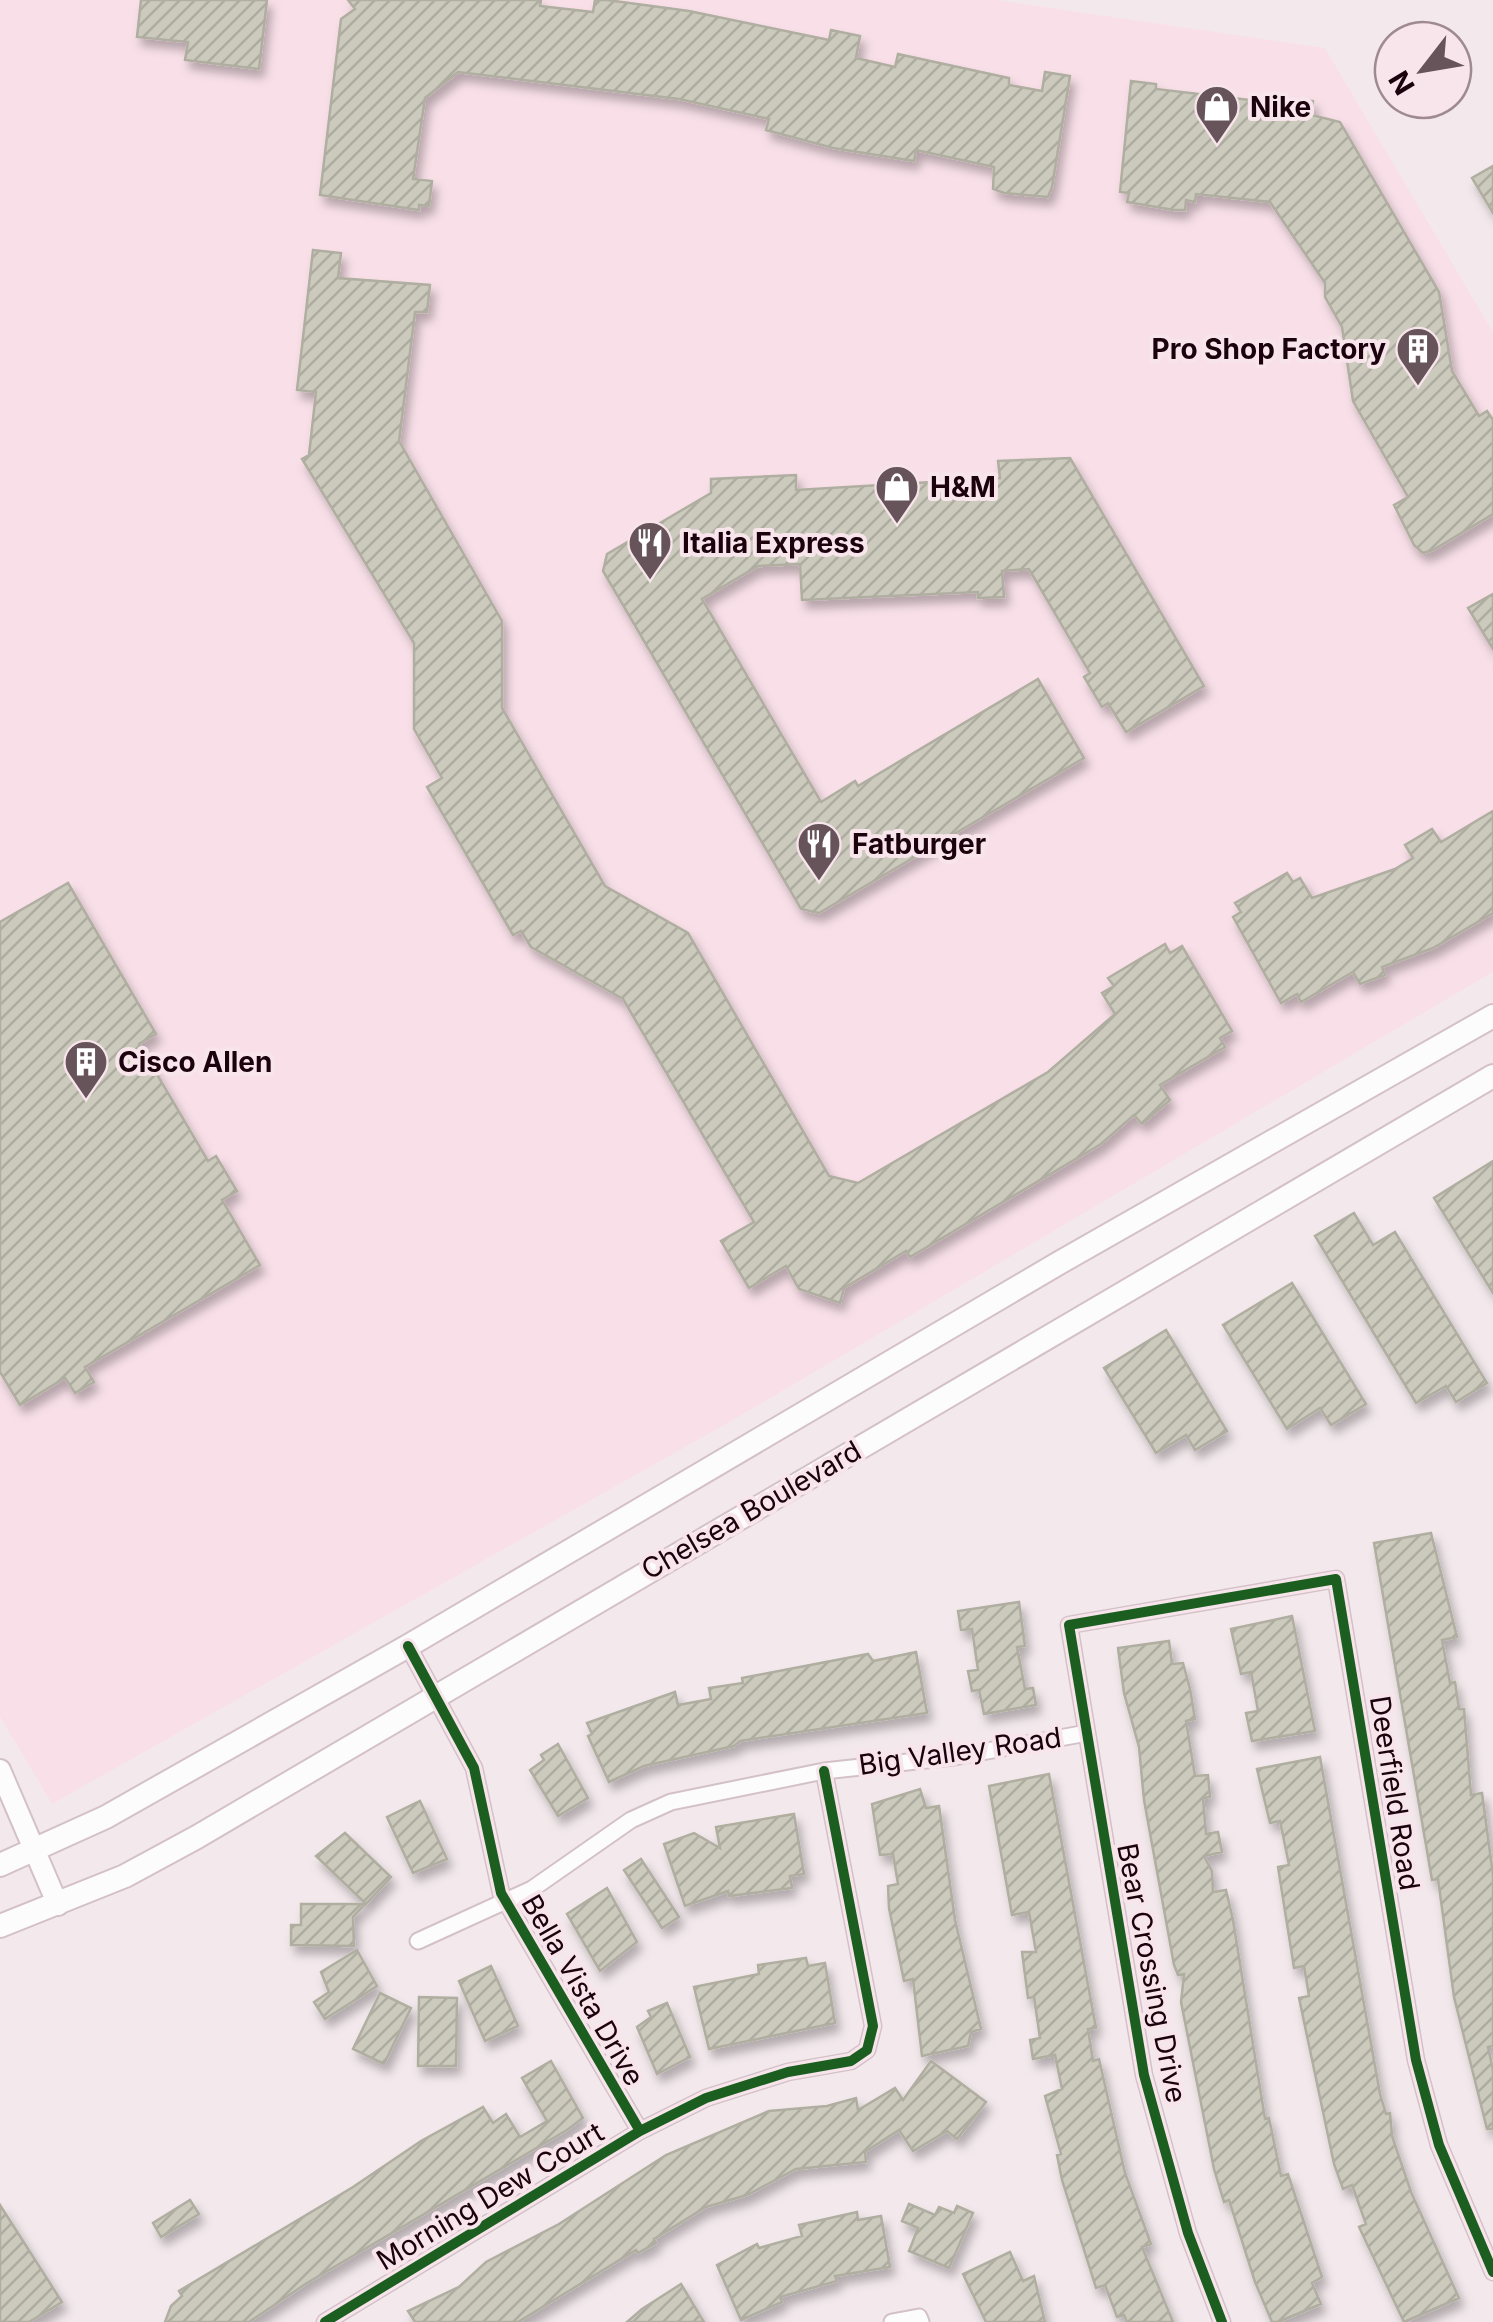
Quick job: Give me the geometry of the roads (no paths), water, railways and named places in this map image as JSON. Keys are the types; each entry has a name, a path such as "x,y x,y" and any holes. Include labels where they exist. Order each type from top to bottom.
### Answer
{"main road":[{"name":"Chelsea Boulevard","path":"0,1865 130,1804 408,1646 1059,1263 1493,1016"},
{"name":"Chelsea Boulevard","path":"0,1926 125,1876 197,1837 1493,1076"}],"street":[{"name":"Deerfield Road","path":"1068,1625 1336,1579 1416,2060 1440,2145 1493,2272"},
{"name":"Bear Crossing Drive","path":"1068,1625 1144,2076 1188,2234 1222,2322"},
{"name":"Bella Vista Drive","path":"408,1646 474,1768 493,1870 505,1901 640,2132"},
{"name":"Big Valley Road","path":"418,1941 532,1889 620,1827 657,1807 824,1771 954,1757 1086,1733"},
{"path":"0,1770 38,1850 58,1905"},
{"name":"Morning Dew Court","path":"326,2322 640,2132 706,2098 788,2072 851,2061 867,2050 873,2026 824,1771"},
{"path":"892,2322 920,2320"}],"place":[{"name":"Nike","path":"1217,145"},
{"name":"Pro Shop Factory","path":"1418,387"},
{"name":"H&M","path":"897,525"},
{"name":"Italia Express","path":"650,581"},
{"name":"Fatburger","path":"819,882"},
{"name":"Cisco Allen","path":"86,1100"}]}
